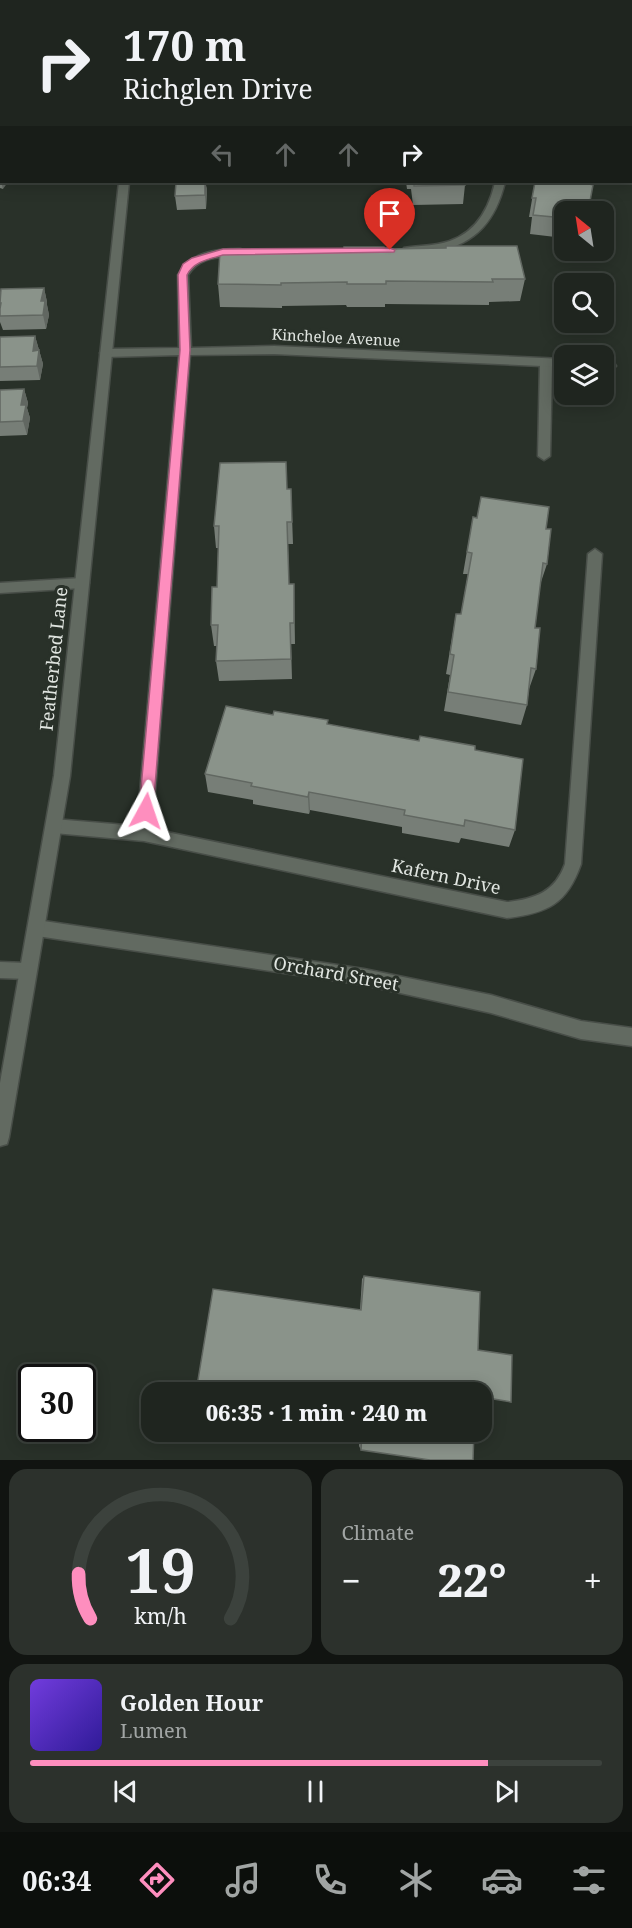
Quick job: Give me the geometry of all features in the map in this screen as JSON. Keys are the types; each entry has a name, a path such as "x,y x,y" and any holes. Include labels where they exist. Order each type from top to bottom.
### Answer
{"street":[{"name":"Featherbed Lane","path":"0,1137 62,776 124,183"},
{"path":"390,250 414,250 442,246 478,230 488,219 496,203 500,183"},
{"path":"144,834 185,350 183,275 187,266 207,255 259,251"},
{"name":"Kincheloe Avenue","path":"106,353 274,350 554,363"},
{"path":"544,456 546,363"},
{"name":"Kafern Drive","path":"54,826 144,834 507,910 532,908 551,899 568,882 573,864 595,554"},
{"path":"0,588 82,583"},
{"name":"Orchard Street","path":"37,928 364,977 491,1004 581,1030 632,1037"},
{"path":"0,970 27,971"}],"building":[{"path":"176,183 205,183 205,195 175,196"},
{"path":"414,183 464,183 465,185 414,186"},
{"path":"535,183 589,183 593,185 590,201 554,201 554,217 533,215 536,198 532,198"},
{"path":"446,246 517,246 525,279 492,279 493,282 386,281 386,284 347,284 347,282 281,283 281,285 218,284 220,251 344,250 344,247 446,248"},
{"path":"44,288 41,301 45,301 43,315 0,316 1,289"},
{"path":"35,336 33,351 39,350 37,366 0,367 0,337"},
{"path":"24,389 21,405 26,405 23,421 0,422 0,390"},
{"path":"286,462 287,489 291,489 292,522 287,522 289,584 294,584 294,623 290,623 291,659 216,661 218,625 211,625 212,587 217,587 219,526 214,526 220,463"},
{"path":"481,497 549,507 546,529 551,529 547,564 543,563 535,628 540,628 536,669 531,668 527,705 448,692 454,655 450,654 456,614 461,614 472,553 467,552 473,517 477,518"},
{"path":"226,706 273,715 274,711 328,720 327,724 419,741 420,736 475,746 475,750 523,759 515,830 465,820 464,826 404,815 405,810 309,792 308,797 205,774"},
{"path":"364,1276 480,1292 478,1350 512,1355 511,1402 492,1399 492,1382 198,1382 213,1289 361,1310"},
{"path":"361,1442 474,1442 473,1460 430,1460 361,1450"}],"route":[{"path":"146,811 185,350 183,275 187,266 195,260 223,252 390,250"}]}
